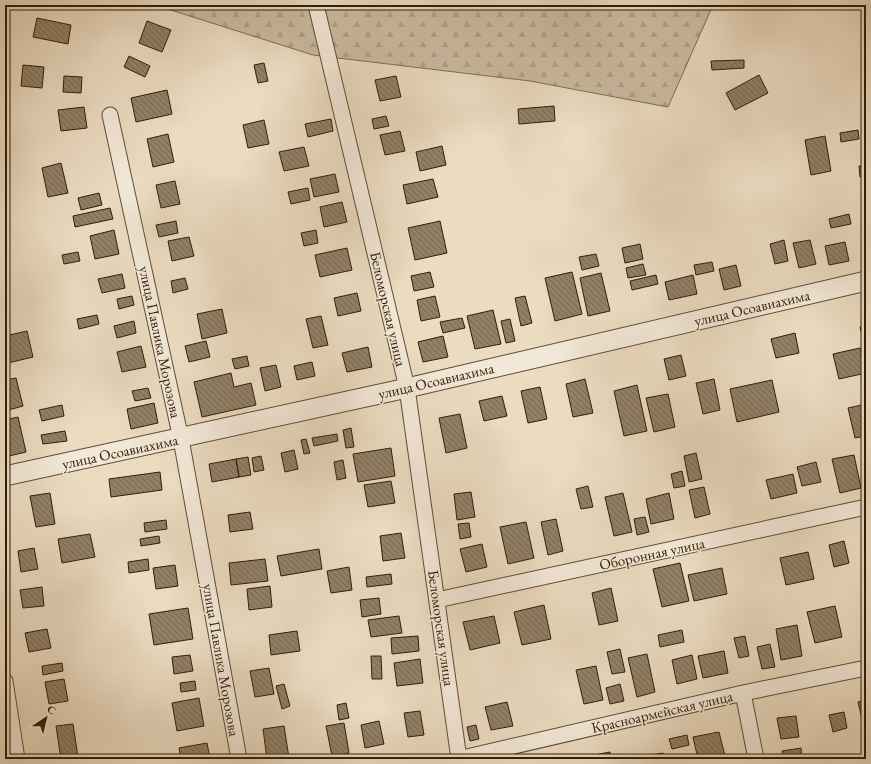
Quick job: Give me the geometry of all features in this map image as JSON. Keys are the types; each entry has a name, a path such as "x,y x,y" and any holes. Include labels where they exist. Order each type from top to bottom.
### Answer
{"street":[{"name":"Беломорская улица","path":"316,5 407,388 459,759"},
{"name":"улица Павлика Морозова","path":"110,115 181,439 239,759"},
{"name":"улица Осоавиахима","path":"5,476 181,439 407,388 866,281"},
{"name":"Оборонная улица","path":"437,600 866,507"},
{"name":"Красноармейская улица","path":"459,759 743,693 866,668"},
{"path":"5,681 17,759"},
{"path":"743,693 756,759"}],"green space":[{"path":"155,5 713,5 668,107 530,81 313,55"}],"building":[{"path":"37,18 71,25 68,44 33,37"},
{"path":"147,21 171,30 162,52 139,43"},
{"path":"129,56 150,66 145,77 124,67"},
{"path":"744,60 744,68 712,70 711,61"},
{"path":"264,63 268,81 258,83 254,65"},
{"path":"23,65 44,67 42,88 21,86"},
{"path":"759,75 768,93 735,110 726,93"},
{"path":"64,76 82,77 81,93 63,92"},
{"path":"396,76 401,97 380,101 375,80"},
{"path":"167,90 172,114 136,122 131,98"},
{"path":"554,106 555,121 519,124 518,109"},
{"path":"84,107 87,128 61,131 58,110"},
{"path":"386,116 389,126 374,129 372,119"},
{"path":"331,119 333,131 308,137 305,124"},
{"path":"264,120 269,144 248,148 243,125"},
{"path":"858,130 859,139 841,142 840,133"},
{"path":"400,131 405,151 385,155 380,135"},
{"path":"168,134 174,162 153,167 147,139"},
{"path":"825,136 831,171 811,175 805,140"},
{"path":"442,146 446,165 420,171 416,152"},
{"path":"304,147 309,166 284,171 279,152"},
{"path":"61,163 68,193 48,197 42,168"},
{"path":"859,166 866,166 866,176 860,177"},
{"path":"335,174 339,192 314,197 310,179"},
{"path":"433,179 438,197 407,204 403,185"},
{"path":"175,181 180,204 161,208 156,185"},
{"path":"308,188 310,200 291,204 288,192"},
{"path":"99,193 102,205 81,210 78,198"},
{"path":"342,202 347,222 324,227 320,207"},
{"path":"110,208 113,219 75,227 73,216"},
{"path":"849,214 851,224 831,228 829,219"},
{"path":"176,221 178,233 159,237 156,225"},
{"path":"440,221 447,253 415,260 408,228"},
{"path":"114,230 119,254 95,259 90,236"},
{"path":"316,230 318,243 304,246 301,233"},
{"path":"189,237 194,256 172,261 168,241"},
{"path":"784,240 788,261 775,264 770,244"},
{"path":"810,240 816,264 799,268 793,243"},
{"path":"845,242 849,261 829,265 825,246"},
{"path":"640,244 643,259 625,263 622,248"},
{"path":"347,248 352,270 320,277 315,255"},
{"path":"78,252 80,261 64,264 62,255"},
{"path":"596,254 599,266 582,270 579,257"},
{"path":"712,262 714,271 696,275 694,265"},
{"path":"643,264 646,275 628,278 626,268"},
{"path":"736,265 741,286 724,290 719,269"},
{"path":"430,272 434,287 414,291 411,276"},
{"path":"572,272 582,314 555,321 545,278"},
{"path":"601,273 610,311 588,316 580,278"},
{"path":"122,274 125,288 102,293 98,279"},
{"path":"656,275 658,284 632,290 630,281"},
{"path":"693,275 697,294 669,300 665,282"},
{"path":"185,278 188,289 173,293 171,281"},
{"path":"357,293 361,311 338,316 334,298"},
{"path":"132,296 134,305 119,309 117,299"},
{"path":"435,296 440,317 421,321 417,300"},
{"path":"525,296 532,323 521,326 515,298"},
{"path":"222,309 227,333 202,339 197,314"},
{"path":"493,310 501,344 475,349 467,316"},
{"path":"863,310 866,310 866,325"},
{"path":"97,315 99,324 79,329 77,319"},
{"path":"321,316 328,345 313,348 306,319"},
{"path":"462,318 465,328 443,333 440,322"},
{"path":"510,319 515,341 506,343 501,321"},
{"path":"134,321 136,333 117,338 114,326"},
{"path":"866,326 866,347 865,348 860,327"},
{"path":"27,331 33,357 8,363 5,348 5,336"},
{"path":"795,333 799,353 776,358 771,339"},
{"path":"443,336 448,357 423,362 418,342"},
{"path":"206,341 210,357 189,362 185,346"},
{"path":"141,346 146,367 122,372 117,352"},
{"path":"368,347 372,367 347,372 342,353"},
{"path":"860,348 866,373 839,379 833,354"},
{"path":"681,355 686,376 669,380 664,359"},
{"path":"247,356 249,366 235,369 232,359"},
{"path":"312,362 315,376 297,380 294,366"},
{"path":"276,365 281,387 265,391 260,368"},
{"path":"231,373 234,387 251,383 256,405 202,417 194,382"},
{"path":"16,378 23,406 5,411 5,380"},
{"path":"585,379 593,413 573,417 566,384"},
{"path":"714,379 720,410 703,414 696,383"},
{"path":"772,380 779,412 737,422 730,389"},
{"path":"637,385 647,431 624,436 614,391"},
{"path":"540,387 547,419 528,423 521,391"},
{"path":"148,388 151,398 135,401 132,391"},
{"path":"668,394 675,427 654,432 646,398"},
{"path":"502,396 507,416 484,421 479,401"},
{"path":"154,403 158,423 131,429 127,409"},
{"path":"866,404 866,436 855,438 848,408"},
{"path":"62,405 64,416 42,421 39,410"},
{"path":"460,414 467,448 446,453 439,418"},
{"path":"18,417 26,452 5,457 5,420"},
{"path":"351,428 354,447 346,448 343,430"},
{"path":"65,431 67,441 43,444 41,435"},
{"path":"337,434 338,441 314,446 312,438"},
{"path":"306,439 310,453 304,454 301,440"},
{"path":"391,448 395,476 358,482 353,454"},
{"path":"294,450 298,469 285,472 281,453"},
{"path":"696,453 702,479 689,482 684,456"},
{"path":"854,455 861,488 840,493 832,459"},
{"path":"261,456 264,470 254,472 252,458"},
{"path":"248,457 251,475 239,477 236,459"},
{"path":"236,459 239,477 212,482 209,464"},
{"path":"343,460 346,478 337,480 334,462"},
{"path":"816,462 821,482 802,486 797,467"},
{"path":"682,471 685,486 674,488 671,474"},
{"path":"160,472 162,490 111,497 109,479"},
{"path":"793,474 797,493 771,499 766,480"},
{"path":"391,481 395,503 368,507 364,485"},
{"path":"588,486 593,507 581,509 576,489"},
{"path":"704,487 710,514 695,518 689,490"},
{"path":"471,492 475,517 457,520 454,494"},
{"path":"50,493 55,524 36,527 30,496"},
{"path":"623,493 632,532 614,536 605,497"},
{"path":"669,493 674,519 651,524 646,499"},
{"path":"250,512 253,529 230,532 228,515"},
{"path":"645,517 649,532 637,535 634,519"},
{"path":"556,519 563,551 548,555 541,522"},
{"path":"166,520 167,529 145,532 144,523"},
{"path":"526,522 534,558 508,564 500,527"},
{"path":"469,523 471,537 460,539 458,524"},
{"path":"401,533 405,558 383,561 380,536"},
{"path":"90,534 95,557 62,563 58,539"},
{"path":"159,536 160,543 141,546 140,539"},
{"path":"844,541 849,563 834,567 829,545"},
{"path":"482,544 487,567 466,572 460,549"},
{"path":"34,548 38,569 21,572 18,551"},
{"path":"319,549 322,569 281,576 277,556"},
{"path":"808,552 814,579 786,585 780,558"},
{"path":"148,559 149,570 129,573 128,562"},
{"path":"265,559 268,581 231,585 229,563"},
{"path":"680,563 689,601 662,607 653,569"},
{"path":"175,565 178,586 156,589 153,568"},
{"path":"349,567 352,590 331,593 327,571"},
{"path":"722,568 727,594 694,601 688,575"},
{"path":"391,574 392,584 367,587 366,577"},
{"path":"270,586 272,607 249,610 247,589"},
{"path":"42,587 44,606 23,608 20,590"},
{"path":"611,588 618,621 599,625 592,593"},
{"path":"379,598 381,614 362,617 360,600"},
{"path":"544,605 551,639 522,645 514,612"},
{"path":"835,606 842,637 815,643 807,612"},
{"path":"188,608 193,639 154,645 149,614"},
{"path":"399,616 402,633 371,637 368,620"},
{"path":"494,616 500,643 470,650 463,622"},
{"path":"797,625 802,656 781,660 776,629"},
{"path":"47,629 51,648 29,652 25,633"},
{"path":"682,630 684,642 660,647 658,635"},
{"path":"297,631 300,651 271,655 269,635"},
{"path":"418,636 419,651 392,654 391,638"},
{"path":"745,636 749,656 739,658 734,638"},
{"path":"770,644 775,667 762,669 757,647"},
{"path":"620,649 625,672 612,674 607,652"},
{"path":"724,651 728,673 703,678 698,656"},
{"path":"647,654 655,692 637,697 628,658"},
{"path":"190,655 193,671 174,674 172,657"},
{"path":"692,655 697,679 677,684 672,660"},
{"path":"371,656 381,656 382,679 372,679"},
{"path":"420,659 423,683 397,686 394,663"},
{"path":"62,663 63,671 43,675 42,666"},
{"path":"596,666 603,700 584,704 576,670"},
{"path":"269,668 274,694 255,697 250,671"},
{"path":"64,679 68,701 49,704 45,682"},
{"path":"195,681 196,690 181,692 180,683"},
{"path":"284,684 290,706 282,709 276,686"},
{"path":"620,684 624,701 610,704 606,688"},
{"path":"199,698 204,726 177,731 172,703"},
{"path":"866,700 866,722 863,723 858,702"},
{"path":"507,702 513,726 491,730 485,707"},
{"path":"346,703 349,718 339,720 337,705"},
{"path":"420,711 424,735 408,737 404,713"},
{"path":"844,712 847,728 833,732 829,715"},
{"path":"796,716 799,737 781,739 777,718"},
{"path":"379,721 384,744 365,748 361,725"},
{"path":"344,723 349,753 332,756 326,726"},
{"path":"73,724 78,757 61,759 56,726"},
{"path":"476,725 479,739 470,741 467,727"},
{"path":"284,726 289,758 267,759 263,729"},
{"path":"719,732 725,756 711,759 698,759 693,737"},
{"path":"687,735 689,745 672,749 669,739"},
{"path":"207,743 210,759 181,759 179,748"},
{"path":"801,748 802,759 784,759 782,751"},
{"path":"610,752 611,759 590,759 589,756"},
{"path":"663,753 664,759 651,759 651,755"},
{"path":"126,755 126,759 106,759"}]}
